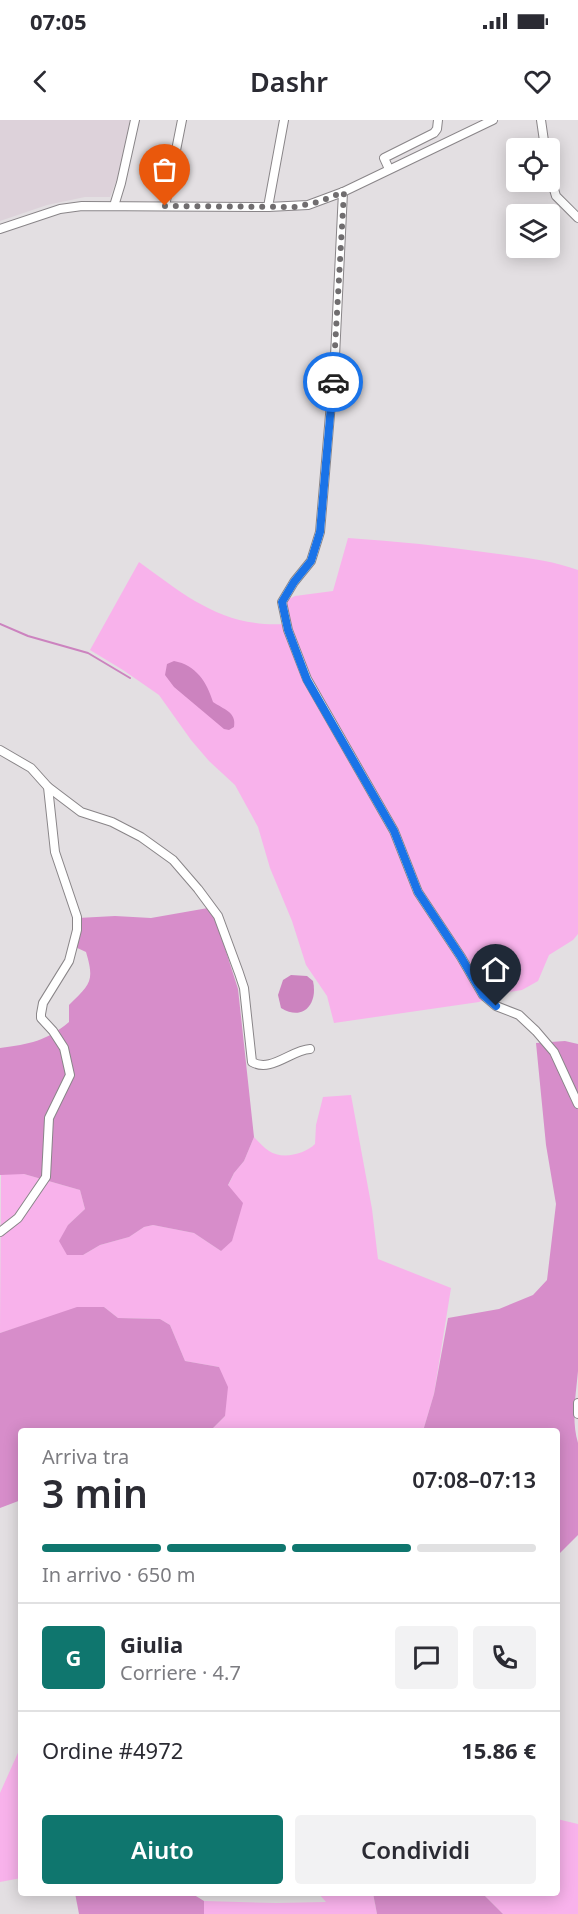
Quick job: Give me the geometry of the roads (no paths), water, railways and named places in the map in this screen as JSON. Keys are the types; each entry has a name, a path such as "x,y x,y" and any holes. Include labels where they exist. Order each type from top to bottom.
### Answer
{"street":[{"path":"114,206 135,120"},
{"path":"165,206 182,120"},
{"path":"268,207 284,120"},
{"path":"389,169 384,158 434,133 438,129 438,120"},
{"path":"0,229 60,209 114,206 308,205 344,192 493,120"},
{"path":"541,120 544,138"},
{"path":"344,192 336,345 320,532 311,561 282,602 288,630 307,680 394,831 418,892 483,995 496,1006 519,1015 536,1030 554,1052 578,1104"},
{"path":"555,192 578,218"},
{"path":"0,750 31,768 48,787 81,812 112,822 141,837 173,860 198,890 218,916 244,988 252,1062 269,1064 293,1053 310,1049"},
{"path":"0,1232 18,1218 46,1177 49,1118 70,1075 64,1048 41,1018 43,1003 69,961 77,930 74,906 55,852 48,787"},
{"path":"578,1403 578,1414"}],"waterway":[{"path":"0,624 28,636 88,653 130,678"}]}
